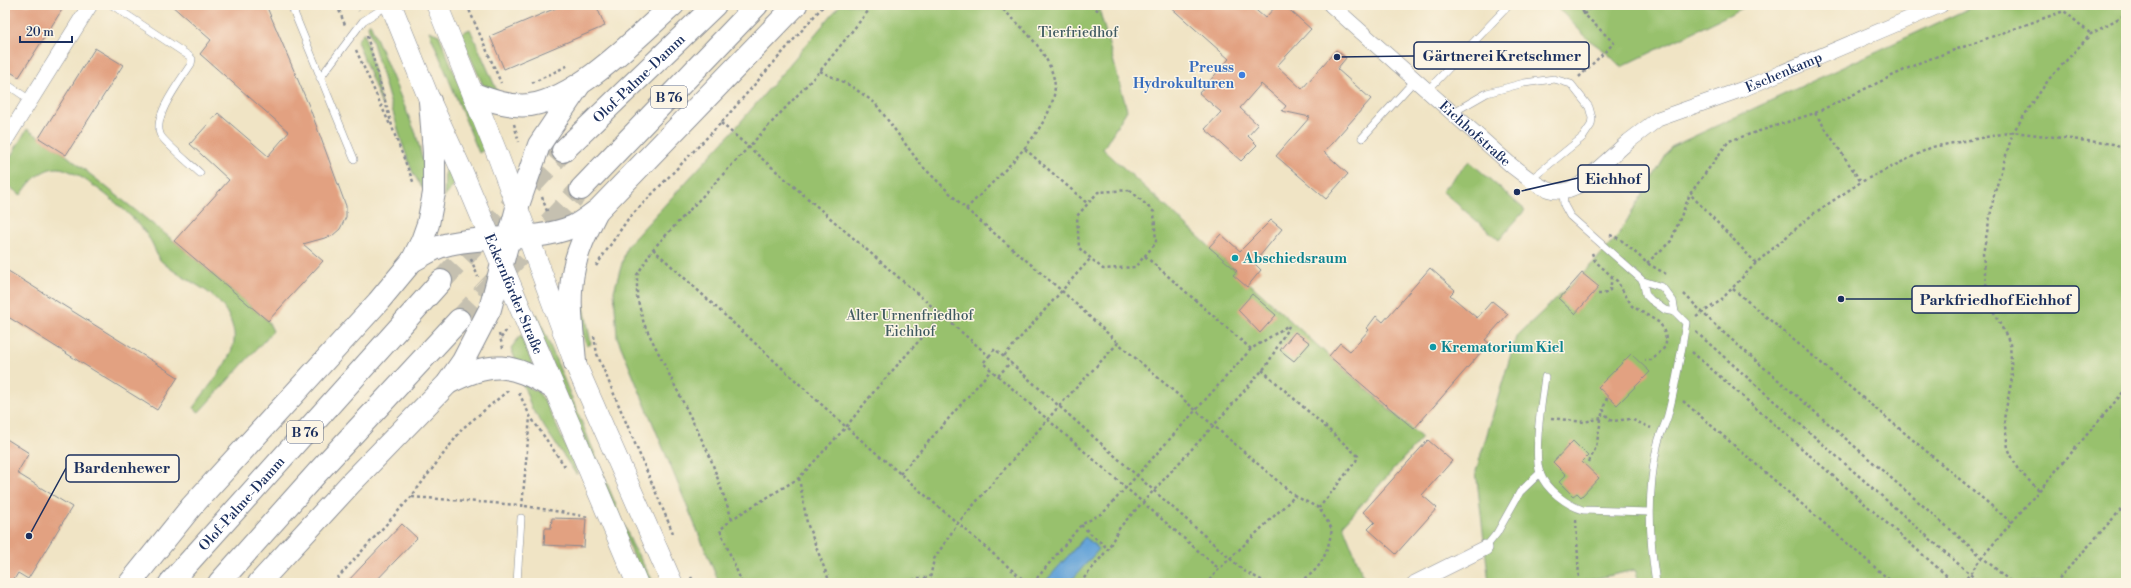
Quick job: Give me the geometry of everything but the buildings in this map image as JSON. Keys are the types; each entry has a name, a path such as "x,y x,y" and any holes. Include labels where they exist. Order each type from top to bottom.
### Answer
{"highway":[{"path":"474,94 510,105 529,105 544,101 580,84 634,40 673,5"},
{"name":"Olof-Palme-Damm","path":"563,151 715,5"},
{"name":"B 76","path":"581,188 757,5"},
{"path":"412,261 444,245 555,231 572,227 598,210 796,5"},
{"path":"259,583 351,483 447,384 470,349 487,317 517,208 539,146 580,84"},
{"path":"130,583 192,506 378,302 412,261 428,224 434,193 434,153 430,101"},
{"path":"576,363 571,316 572,276 579,249 598,210"},
{"name":"Olof-Palme-Damm","path":"170,583 441,281"},
{"name":"B 76","path":"219,583 317,473 459,320"},
{"path":"447,384 470,372 492,367 517,370 553,388"}],"main road":[{"name":"Eckernförder Straße","path":"390,5 430,101 509,237 576,363 682,579"},
{"path":"437,5 474,94 517,208"},
{"name":"Eckernförder Straße","path":"502,266 637,583"}],"street":[{"path":"5,141 90,5"},
{"name":"Eichhofstraße","path":"1331,5 1530,180 1546,189 1563,191"},
{"name":"Eschenkamp","path":"1563,191 1573,189 1581,184 1629,141 1658,119 1743,89 1941,5"},
{"path":"1415,583 1485,548"}],"lane":[{"path":"112,5 189,56 192,60 191,64 165,105 159,124 160,135 200,173"},
{"path":"291,5 354,158"},
{"path":"320,78 363,21 390,5"},
{"path":"1427,91 1509,5"},
{"path":"1452,113 1487,93 1524,83 1554,79 1571,84 1582,96 1589,107 1592,118 1591,125 1583,137 1530,180"},
{"path":"1362,138 1415,80"},
{"path":"5,84 30,100"},
{"path":"1563,191 1567,212 1591,237 1643,281 1655,284 1668,293 1672,301 1674,312"},
{"path":"1643,281 1646,295 1651,300 1665,310 1674,312 1686,322 1672,398 1666,421 1656,447 1649,512 1656,583"},
{"path":"1545,377 1540,417 1538,462 1540,473 1555,493 1575,508 1600,512 1649,512"},
{"path":"1485,548 1497,533 1520,492 1540,473"},
{"path":"517,583 521,518"}],"path":[{"path":"337,5 350,38 394,133 363,21 357,5"},
{"path":"467,5 488,53"},
{"path":"592,271 628,219 721,123 824,5"},
{"path":"732,518 709,454 644,324 637,296 637,275 653,250 748,146 820,71 873,5"},
{"path":"966,209 1025,149 1047,115 1054,100 1054,79 1044,58 1029,33 998,5"},
{"path":"1091,5 1100,12"},
{"path":"1571,84 1614,43 1584,14 1580,5"},
{"path":"1584,14 1593,5"},
{"path":"1647,263 1671,240 1690,194 1729,141 1814,113 1921,62 2064,11 2091,34"},
{"path":"2039,490 2018,470 2008,448 2004,419 2012,378 2010,343 1988,301 1983,254 1994,195 2013,132 2049,79 2091,34 2126,14"},
{"path":"528,85 573,63"},
{"path":"820,71 850,86 875,103 921,165 966,209 1062,291 1118,343 1295,496 1319,508 1332,530 1329,547 1323,561 1316,571 1304,580 1293,583"},
{"path":"1814,113 1861,182"},
{"path":"721,123 989,356"},
{"path":"1980,583 1686,322 1720,301 1756,263 1813,214 1861,182 1932,147 2013,132 2113,144 2126,150"},
{"path":"1025,149 1088,204"},
{"path":"1130,190 1154,212 1156,244 1134,267 1103,269 1079,248 1077,216 1088,204 1098,192 1130,190"},
{"path":"1690,194 1756,263"},
{"path":"541,196 555,231"},
{"path":"1645,360 1652,360 1665,347 1666,338 1660,323 1632,306 1617,280 1595,260 1590,249 1591,237 1605,234 1617,236 1647,263 1670,277"},
{"path":"653,250 846,427 1027,583"},
{"path":"1145,256 1251,348"},
{"path":"1004,356 1090,258"},
{"path":"1598,294 1604,294 1610,290 1612,276"},
{"path":"1680,288 1702,313 1983,556 2012,583"},
{"path":"1733,289 2012,523"},
{"path":"742,583 720,530 732,518 799,478 846,427 876,389 942,315"},
{"path":"1033,583 1081,525 1104,512 1251,348 1289,325 1262,370 1214,425 1120,527 1108,549 1080,583"},
{"path":"593,331 597,354 676,540"},
{"path":"1666,338 1682,344 1955,583"},
{"path":"930,583 929,578 934,559 958,523 1060,405 1118,343"},
{"path":"1219,569 983,363 995,349 1060,405 1244,571 1267,583"},
{"path":"998,376 1011,362"},
{"path":"900,474 991,370"},
{"path":"1262,370 1358,456 1356,461 1319,508"},
{"path":"333,583 411,497 463,428 515,385"},
{"path":"1963,583 1983,556 2126,389"},
{"path":"1589,462 1596,447 1603,409 1607,398"},
{"path":"1672,398 1686,402 1893,583"},
{"path":"1603,409 1608,418 1612,421 1631,418 1646,426 1661,431"},
{"path":"521,518 530,416"},
{"path":"1540,417 1584,422 1602,418"},
{"path":"799,478 807,523 830,583"},
{"path":"1206,583 1295,496"},
{"path":"411,497 522,505 589,517"},
{"path":"2055,583 2126,504"},
{"path":"1575,508 1579,579"},
{"path":"1081,525 1108,549"},
{"path":"907,583 917,578 929,578"},
{"path":"682,579 694,583"}],"green space":[{"name":"Alter Urnenfriedhof Eichhof","path":"840,5 1101,5 1100,12 1127,110 1103,149 1329,356 1422,438 1343,525 1366,583 719,583 617,337 614,291 627,246 732,132"},
{"path":"1555,5 1749,5 1621,67 1606,52 1589,40"},
{"path":"1976,5 2126,5 2126,583 1640,583 1635,570 1575,583 1489,583 1476,471 1516,337 1595,261 1617,237 1671,147"},
{"path":"370,23 416,134 424,166 425,188 422,188 412,171 402,143 368,26"},
{"path":"470,29 498,93 483,85 460,34"},
{"path":"429,31 439,35 485,149 479,153"},
{"path":"364,32 382,105 357,41"},
{"path":"27,129 66,155 174,241 268,321 273,331 199,412 193,408 220,372 231,352 234,342 234,333 230,318 223,306 204,289 181,276 159,259 150,240 135,220 102,192 77,175 67,170 58,168 46,170 28,185 21,195 5,184 5,166"},
{"path":"1469,161 1525,210 1499,240 1442,191"},
{"path":"448,169 451,170 456,182 444,197 445,171"},
{"path":"581,290 591,344 587,346 580,324"},
{"path":"537,314 632,544 654,583 645,583 533,318"},
{"path":"521,335 533,366 517,364 511,348"},
{"path":"523,384 538,392 545,401 578,473 576,474 532,409"}],"water":[{"path":"1085,537 1099,549 1069,583 1044,583"}],"tunnel":[{"path":"441,281 563,151"},
{"path":"459,320 581,189"}],"place":[{"name":"Gärtnerei Kretschmer","path":"1337,57"},
{"name":"Preuss Hydrokulturen","path":"1242,75"},
{"name":"Eichhof","path":"1517,192"},
{"name":"Abschiedsraum","path":"1235,258"},
{"name":"Parkfriedhof Eichhof","path":"1841,299"},
{"name":"Krematorium Kiel","path":"1433,347"},
{"name":"Bardenhewer","path":"29,536"}],"park label":[{"name":"Tierfriedhof","path":"1078,32"}]}
